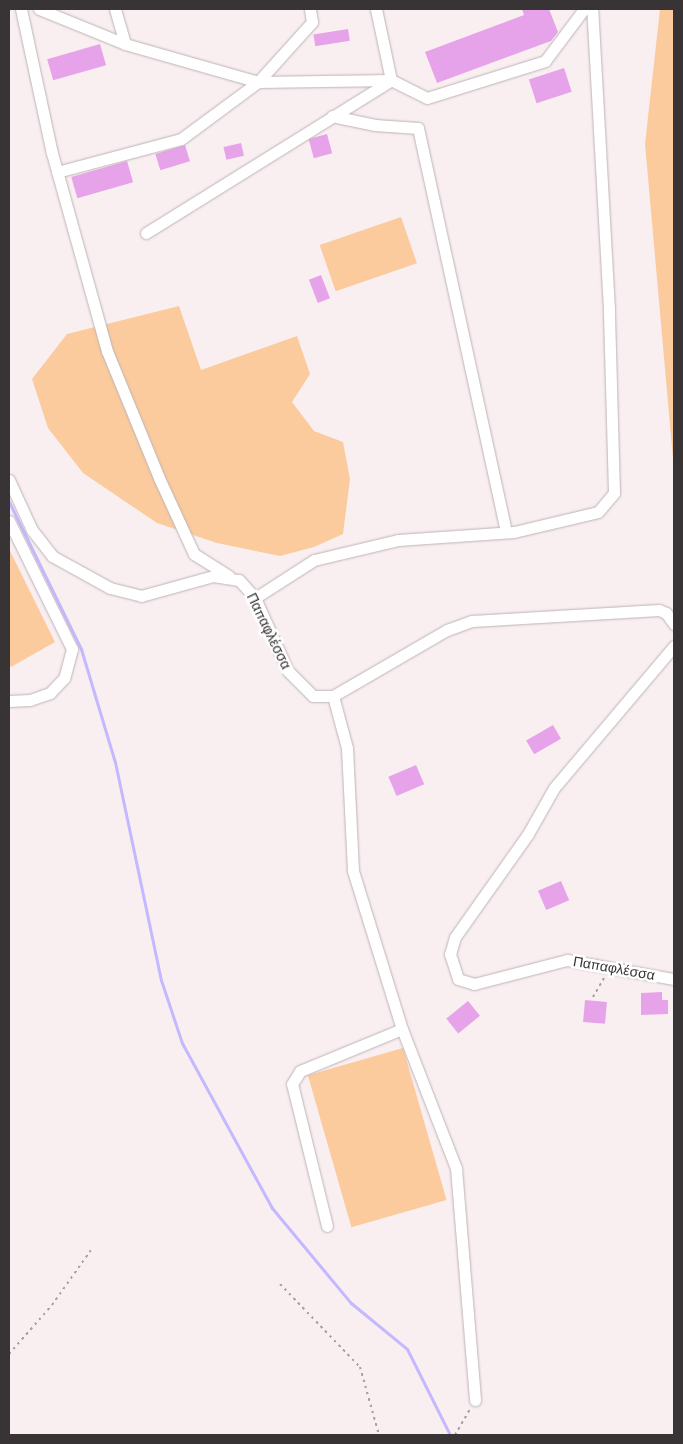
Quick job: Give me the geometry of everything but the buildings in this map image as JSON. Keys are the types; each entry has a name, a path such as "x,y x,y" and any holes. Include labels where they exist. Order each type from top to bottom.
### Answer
{"street":[{"name":"Παπαφλέσσα","path":"21,9 57,172 107,351 159,478 194,554 228,576 240,580 255,598 293,678 313,696 333,696"},
{"path":"39,9 125,44 258,82 391,80 427,98 545,61 584,9"},
{"path":"116,9 125,44"},
{"path":"57,172 181,139 258,82 312,22 310,9"},
{"path":"376,9 391,80"},
{"path":"255,598 314,560 398,540 506,532 598,512 614,493 609,309 592,9"},
{"path":"146,233 391,80"},
{"path":"332,116 375,125 418,128 506,532"},
{"path":"9,480 32,530 52,556 110,588 141,596 213,576 228,576"},
{"path":"9,521 72,649 64,678 50,693 30,700 9,701"},
{"path":"476,1400 456,1168 402,1029 353,871 347,748 333,696 446,630 466,623 659,610 666,613 674,624"},
{"name":"Παπαφλέσσα","path":"674,646 554,788 528,834 455,936 450,954 458,979 474,984 567,960 674,979"},
{"path":"327,1226 291,1090 294,1078 300,1071 402,1029"}],"path":[{"path":"593,997 605,976"},
{"path":"9,1354 52,1305 91,1250"},
{"path":"280,1284 360,1367 379,1435"},
{"path":"455,1435 476,1400"}],"shaded area":[{"path":"660,9 674,9 674,470 645,144"},
{"path":"401,217 417,263 336,291 320,245"},
{"path":"179,306 201,370 297,336 310,374 292,402 314,431 343,442 350,479 343,534 314,547 280,556 217,543 157,523 83,473 48,428 32,379 67,334"},
{"path":"9,549 55,642 11,667 9,663"},
{"path":"403,1048 447,1200 351,1227 308,1075"}],"waterway":[{"path":"9,502 81,649 115,762 161,980 182,1043 272,1208 351,1303 407,1349 450,1435"}]}
